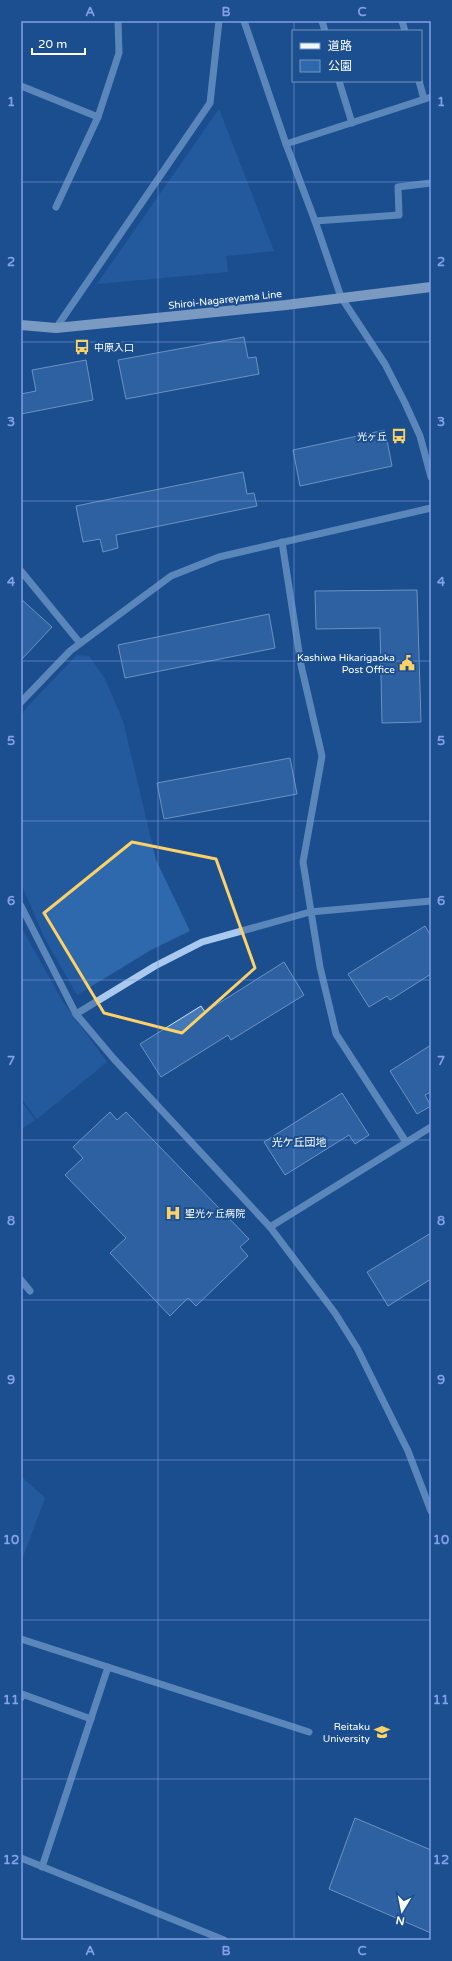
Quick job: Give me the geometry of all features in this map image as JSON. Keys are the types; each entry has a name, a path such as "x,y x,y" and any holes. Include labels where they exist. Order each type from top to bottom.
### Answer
{"main road":[{"name":"Shiroi-Nagareyama Line","path":"21,325 56,328 286,305 431,287"}],"street":[{"path":"56,207 98,117 119,53 118,21"},
{"path":"56,328 210,103 219,21"},
{"path":"244,21 286,144 316,221 341,297 385,364 405,403 420,436 431,477"},
{"path":"340,82 352,123"},
{"path":"286,144 427,98 419,82"},
{"path":"21,86 98,117"},
{"path":"316,221 399,215 398,187 431,183"},
{"path":"21,702 80,642 171,576 219,556 431,508"},
{"path":"282,542 301,664 322,756 303,862 320,966 336,1034 406,1142"},
{"path":"21,571 80,642"},
{"path":"76,1014 155,966 202,942 310,912 431,901"},
{"path":"21,906 76,1014 114,1059 270,1227 335,1313 357,1348 408,1451 431,1511"},
{"path":"270,1227 431,1127"},
{"path":"21,1280 30,1291"},
{"path":"21,1639 309,1732"},
{"path":"42,1867 108,1667"},
{"path":"21,1698 22,1694 91,1719"},
{"path":"21,1858 206,1937 224,1940"}],"highlighted area":[{"path":"132,842 216,859 255,968 182,1033 104,1013 44,913"}],"green space":[{"path":"219,109 274,251 226,256 228,272 97,284"},
{"path":"77,655 89,656 105,679 123,721 156,860 190,931 151,950 77,995 44,937 21,883 21,716 29,705"},
{"path":"21,927 63,1002 107,1062 37,1119 21,1098"},
{"path":"21,1101 35,1120 21,1129"},
{"path":"21,1476 45,1498 21,1562"}],"building":[{"path":"244,337 248,358 256,357 259,374 126,399 118,360"},
{"path":"86,360 93,400 21,414 21,394 36,391 32,370"},
{"path":"385,430 392,466 300,486 293,450"},
{"path":"243,472 247,494 254,493 257,506 116,535 118,548 103,552 100,539 83,542 76,506"},
{"path":"417,590 421,722 382,723 380,628 316,629 315,591"},
{"path":"21,599 52,627 21,660"},
{"path":"269,614 275,648 125,678 118,645"},
{"path":"290,758 297,794 164,819 157,783"},
{"path":"425,926 431,936 431,974 390,1000 387,996 369,1007 348,974"},
{"path":"284,962 304,995 231,1040 228,1035 161,1077 140,1044 201,1006 205,1012"},
{"path":"431,1045 431,1092 425,1095 431,1106 417,1114 390,1071"},
{"path":"342,1093 369,1135 355,1144 349,1135 285,1175 264,1142"},
{"name":"聖光ヶ丘病院","path":"110,1112 117,1120 126,1112 249,1239 240,1247 248,1256 196,1306 188,1298 170,1316 110,1253 126,1238 65,1175 83,1158 73,1147"},
{"path":"431,1233 431,1279 388,1306 367,1272"},
{"path":"355,1818 431,1850 431,1933 329,1889"}],"place":[{"name":"中原入口","path":"82,347"},
{"name":"光ヶ丘","path":"399,436"},
{"name":"Kashiwa Hikarigaoka Post Office","path":"407,663"},
{"name":"聖光ヶ丘病院","path":"173,1213"},
{"name":"Reitaku University","path":"382,1732"}],"district":[{"name":"光ケ丘団地","path":"299,1142"}]}
